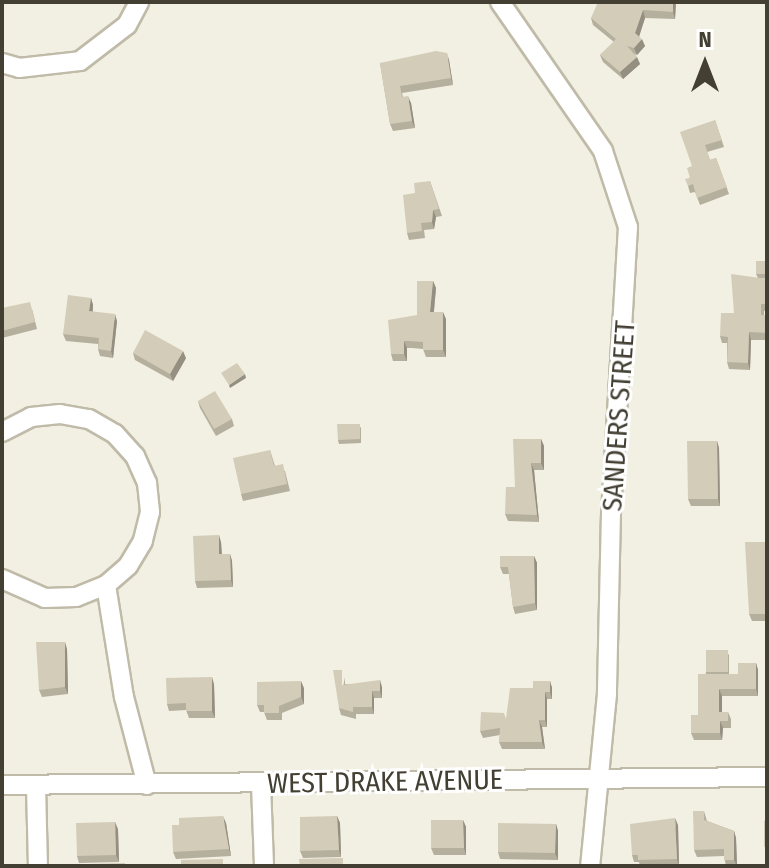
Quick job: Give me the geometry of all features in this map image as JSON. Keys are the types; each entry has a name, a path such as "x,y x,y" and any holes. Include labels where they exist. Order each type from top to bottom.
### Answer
{"street":[{"path":"2,63 19,68 80,61 127,25 139,2"},
{"name":"SANDERS STREET","path":"500,2 603,151 628,227 599,779 590,866"},
{"path":"2,432 31,417 60,414 102,427 135,456 147,483 150,512 143,541 128,566 106,585 76,597 45,598 2,579"},
{"path":"106,585 124,697 147,785"},
{"name":"WEST DRAKE AVENUE","path":"2,785 767,777"},
{"path":"261,784 264,866"},
{"path":"36,786 38,866"}],"building":[{"path":"598,2 673,2 673,12 643,10 635,33 642,39 634,48 627,46 637,57 620,72 600,55 616,39 591,18"},
{"path":"436,51 447,53 451,78 400,86 402,97 408,96 412,121 390,124 380,63"},
{"path":"715,120 722,140 705,145 710,160 716,158 727,187 697,198 693,184 688,186 685,179 690,178 687,168 692,166 680,132"},
{"path":"430,181 439,209 433,210 432,222 421,223 422,231 407,233 403,195 415,193 414,183"},
{"path":"756,261 767,261 767,274 756,274"},
{"path":"731,274 767,279 767,304 761,304 761,315 767,315 767,333 749,332 748,363 727,362 728,337 720,336 721,313 734,313"},
{"path":"417,281 433,281 430,312 443,312 443,350 423,350 423,342 404,341 404,354 391,354 388,320 417,315"},
{"path":"68,295 91,298 89,311 115,314 111,351 98,349 99,338 63,334"},
{"path":"30,302 35,322 2,331 2,308"},
{"path":"145,330 183,351 170,374 133,353"},
{"path":"237,363 245,374 229,385 221,373"},
{"path":"215,391 232,419 214,429 198,401"},
{"path":"337,424 360,424 360,439 338,440"},
{"path":"513,439 541,439 541,463 531,463 537,515 505,514 506,487 515,487"},
{"path":"687,441 717,441 718,499 688,499"},
{"path":"270,450 274,466 283,464 287,484 241,494 233,458"},
{"path":"219,535 219,554 230,554 231,580 195,581 193,536"},
{"path":"745,542 767,542 767,614 749,614"},
{"path":"500,556 534,556 535,603 513,607 508,567 500,567"},
{"path":"36,642 65,642 65,687 39,690"},
{"path":"706,650 728,650 728,672 706,672"},
{"path":"738,663 756,663 756,689 719,689 719,712 728,712 728,721 720,721 720,733 691,733 691,715 698,715 698,674 738,674"},
{"path":"333,670 342,670 342,685 380,680 380,691 372,691 372,707 353,707 353,712 339,708"},
{"path":"212,677 212,711 186,711 186,703 167,704 166,678"},
{"path":"301,681 301,697 279,706 279,713 264,713 264,705 257,705 257,682"},
{"path":"533,681 550,681 550,692 545,692 545,720 539,720 542,742 499,742 500,728 480,731 481,712 504,713 506,719 510,688 533,688"},
{"path":"693,811 704,811 704,820 734,831 734,860 724,860 724,849 694,850"},
{"path":"223,816 229,849 173,852 172,825 179,825 179,818"},
{"path":"337,816 339,850 300,851 300,817"},
{"path":"675,818 677,859 638,860 638,855 632,855 630,824"},
{"path":"431,820 463,820 464,848 431,848"},
{"path":"767,820 767,847 764,847 764,821"},
{"path":"115,822 116,855 77,856 76,823"},
{"path":"498,823 556,824 555,853 498,852"},
{"path":"343,858 343,866 300,866 299,859"},
{"path":"223,859 223,866 181,866 181,860"},
{"path":"125,863 125,866 88,866 88,864"}]}
